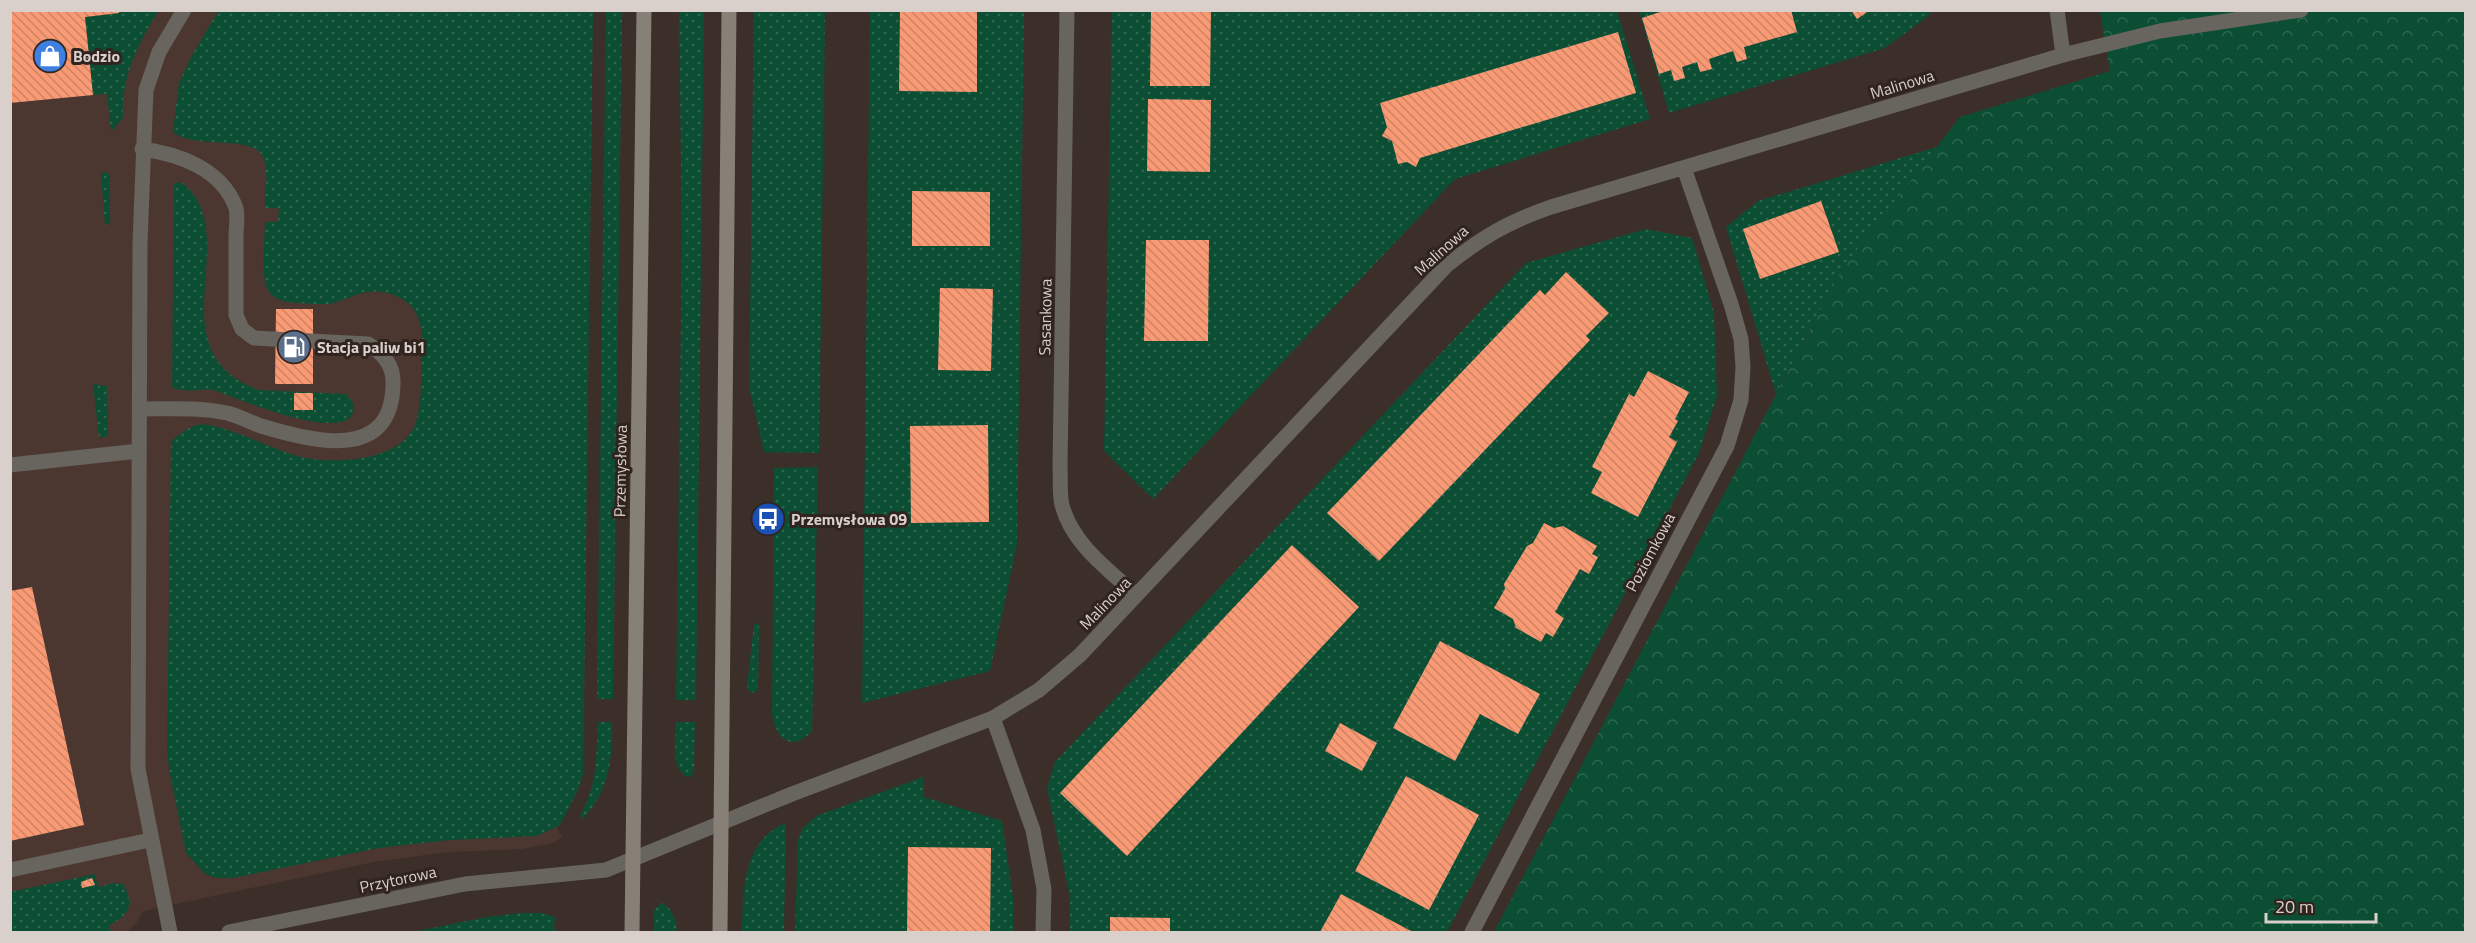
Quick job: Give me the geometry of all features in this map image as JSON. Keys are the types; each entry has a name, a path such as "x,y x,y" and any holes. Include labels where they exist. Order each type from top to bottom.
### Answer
{"main road":[{"name":"Przemysłowa","path":"632,933 644,10"},
{"path":"720,933 729,10"}],"street":[{"path":"170,933 150,840 138,769 142,149 146,90 159,52 184,10"},
{"name":"Sasankowa","path":"1067,10 1060,467 1062,504 1072,530 1091,553 1136,595"},
{"path":"2057,10 2063,55"},
{"name":"Malinowa","path":"720,823 993,718 1039,690 1080,655 1456,258 1482,238 1518,219 1551,207 2063,55 2160,31 2301,10"},
{"path":"140,409 199,409 228,413 308,439 342,442 372,434 385,419 393,400 393,377 388,362 379,351 368,344 254,338 242,329 236,315 237,210 229,194 215,178 199,166 168,153 142,149"},
{"name":"Poziomkowa","path":"1472,933 1727,446 1741,400 1743,367 1741,339 1684,168"},
{"path":"10,465 139,451"},
{"path":"993,718 1032,830 1044,889 1043,933"},
{"name":"Przytorowa","path":"229,933 465,884 606,870 720,823"},
{"path":"10,870 150,840"}],"shaded area":[{"path":"10,11 593,11 583,774 577,792 557,828 562,837 553,843 522,849 449,852 379,861 143,911 135,925 126,932 11,932"}],"green space":[{"path":"219,10 593,11 583,774 577,792 560,825 537,836 451,840 378,848 233,878 217,878 205,874 186,853 167,749 171,442 190,428 207,425 232,431 297,456 329,460 366,457 399,445 410,434 417,419 421,387 420,324 417,315 408,303 389,293 374,291 328,304 288,302 273,296 268,290 264,276 265,222 278,222 279,208 265,208 266,175 263,157 257,150 248,146 195,140 173,132 179,83 191,57"},
{"path":"622,10 613,699 597,699 606,11"},
{"path":"704,10 696,700 676,700 682,240 679,11"},
{"path":"119,11 158,11 132,61 125,88 123,117 111,132 107,94 93,95 85,17 119,13"},
{"path":"754,11 825,11 819,453 764,452 749,387"},
{"path":"870,11 1024,11 1017,544 990,671 862,703"},
{"path":"1112,11 1617,11 1650,119 1455,179 1153,499 1104,451"},
{"path":"1639,11 1932,11 1885,48 1669,113"},
{"path":"2100,11 2465,11 2465,932 1494,932 1842,269 1960,117 2110,71"},
{"path":"1937,147 1842,269 1776,394 1726,227 1758,201"},
{"path":"101,172 110,174 110,223 105,225"},
{"path":"181,182 199,204 206,231 205,321 211,349 227,372 259,390 345,394 354,407 348,419 333,423 313,422 266,409 214,390 182,390 172,387 174,184"},
{"path":"1646,229 1692,238 1714,313 1717,396 1699,453 1447,932 1070,932 1070,897 1047,788 1055,762 1526,263"},
{"path":"93,384 107,386 108,436 99,438"},
{"path":"818,467 812,731 805,738 792,742 781,736 772,714 774,468"},
{"path":"756,623 759,625 758,690 753,693 747,686"},
{"path":"598,722 612,722 610,762 604,786 591,809 582,819 580,816 590,792 595,770"},
{"path":"676,722 695,722 692,776 687,777 678,767 675,752"},
{"path":"923,777 924,797 1002,821 1013,897 1013,932 795,932 798,840 802,829 816,816"},
{"path":"786,823 784,932 742,932 745,885 753,855 772,831"},
{"path":"95,874 98,887 115,883 123,884 129,898 128,909 121,918 109,925 111,932 11,932 10,892"},
{"path":"661,903 671,911 677,932 654,932 654,911"},
{"path":"541,913 555,917 554,928 558,932 412,932 487,917"}],"building":[{"name":"Bodzio","path":"10,10 119,10 119,13 85,17 93,95 10,103"},
{"path":"900,10 977,10 977,92 899,91"},
{"path":"1151,10 1211,10 1210,86 1150,86"},
{"path":"1666,10 1791,10 1797,32 1744,47 1747,59 1737,62 1733,51 1709,59 1712,69 1700,72 1697,62 1682,67 1685,78 1674,81 1671,70 1659,74 1642,18"},
{"path":"1851,10 1870,10 1857,19"},
{"path":"1618,32 1636,93 1420,158 1416,167 1407,162 1398,164 1392,141 1382,136 1387,127 1380,103"},
{"path":"1148,99 1211,100 1210,172 1147,171"},
{"path":"912,191 990,192 990,246 912,246"},
{"path":"1821,201 1839,252 1760,279 1743,229"},
{"path":"1146,240 1209,240 1208,341 1144,341"},
{"path":"1566,272 1609,313 1586,336 1590,340 1379,561 1327,513 1540,290 1545,295"},
{"path":"940,288 993,289 991,371 938,370"},
{"name":"Stacja paliw bi1","path":"276,309 313,309 313,384 275,384"},
{"path":"1648,371 1689,392 1675,419 1678,421 1669,437 1677,442 1638,517 1591,493 1602,472 1592,467 1629,394 1634,397"},
{"path":"294,393 313,393 313,410 294,410"},
{"path":"988,425 989,522 911,523 910,426"},
{"path":"1544,523 1554,528 1563,526 1597,546 1592,554 1598,557 1589,574 1580,569 1555,612 1564,618 1553,637 1546,633 1541,642 1516,628 1513,619 1494,608 1505,589 1504,584"},
{"path":"1292,545 1359,607 1127,856 1060,793"},
{"path":"32,587 84,825 10,841 10,591"},
{"path":"1440,641 1540,694 1518,734 1480,714 1455,761 1393,728"},
{"path":"1340,723 1377,743 1362,771 1325,751"},
{"path":"1406,776 1479,815 1429,910 1355,871"},
{"path":"908,847 991,848 990,932 907,932"},
{"path":"92,878 95,885 82,888 81,882"},
{"path":"1341,894 1413,932 1320,932"},
{"path":"1110,917 1170,918 1170,932 1110,932"}],"place":[{"name":"Bodzio","path":"50,56"},
{"name":"Stacja paliw bi1","path":"294,347"},
{"name":"Przemysłowa 09","path":"768,519"}]}
